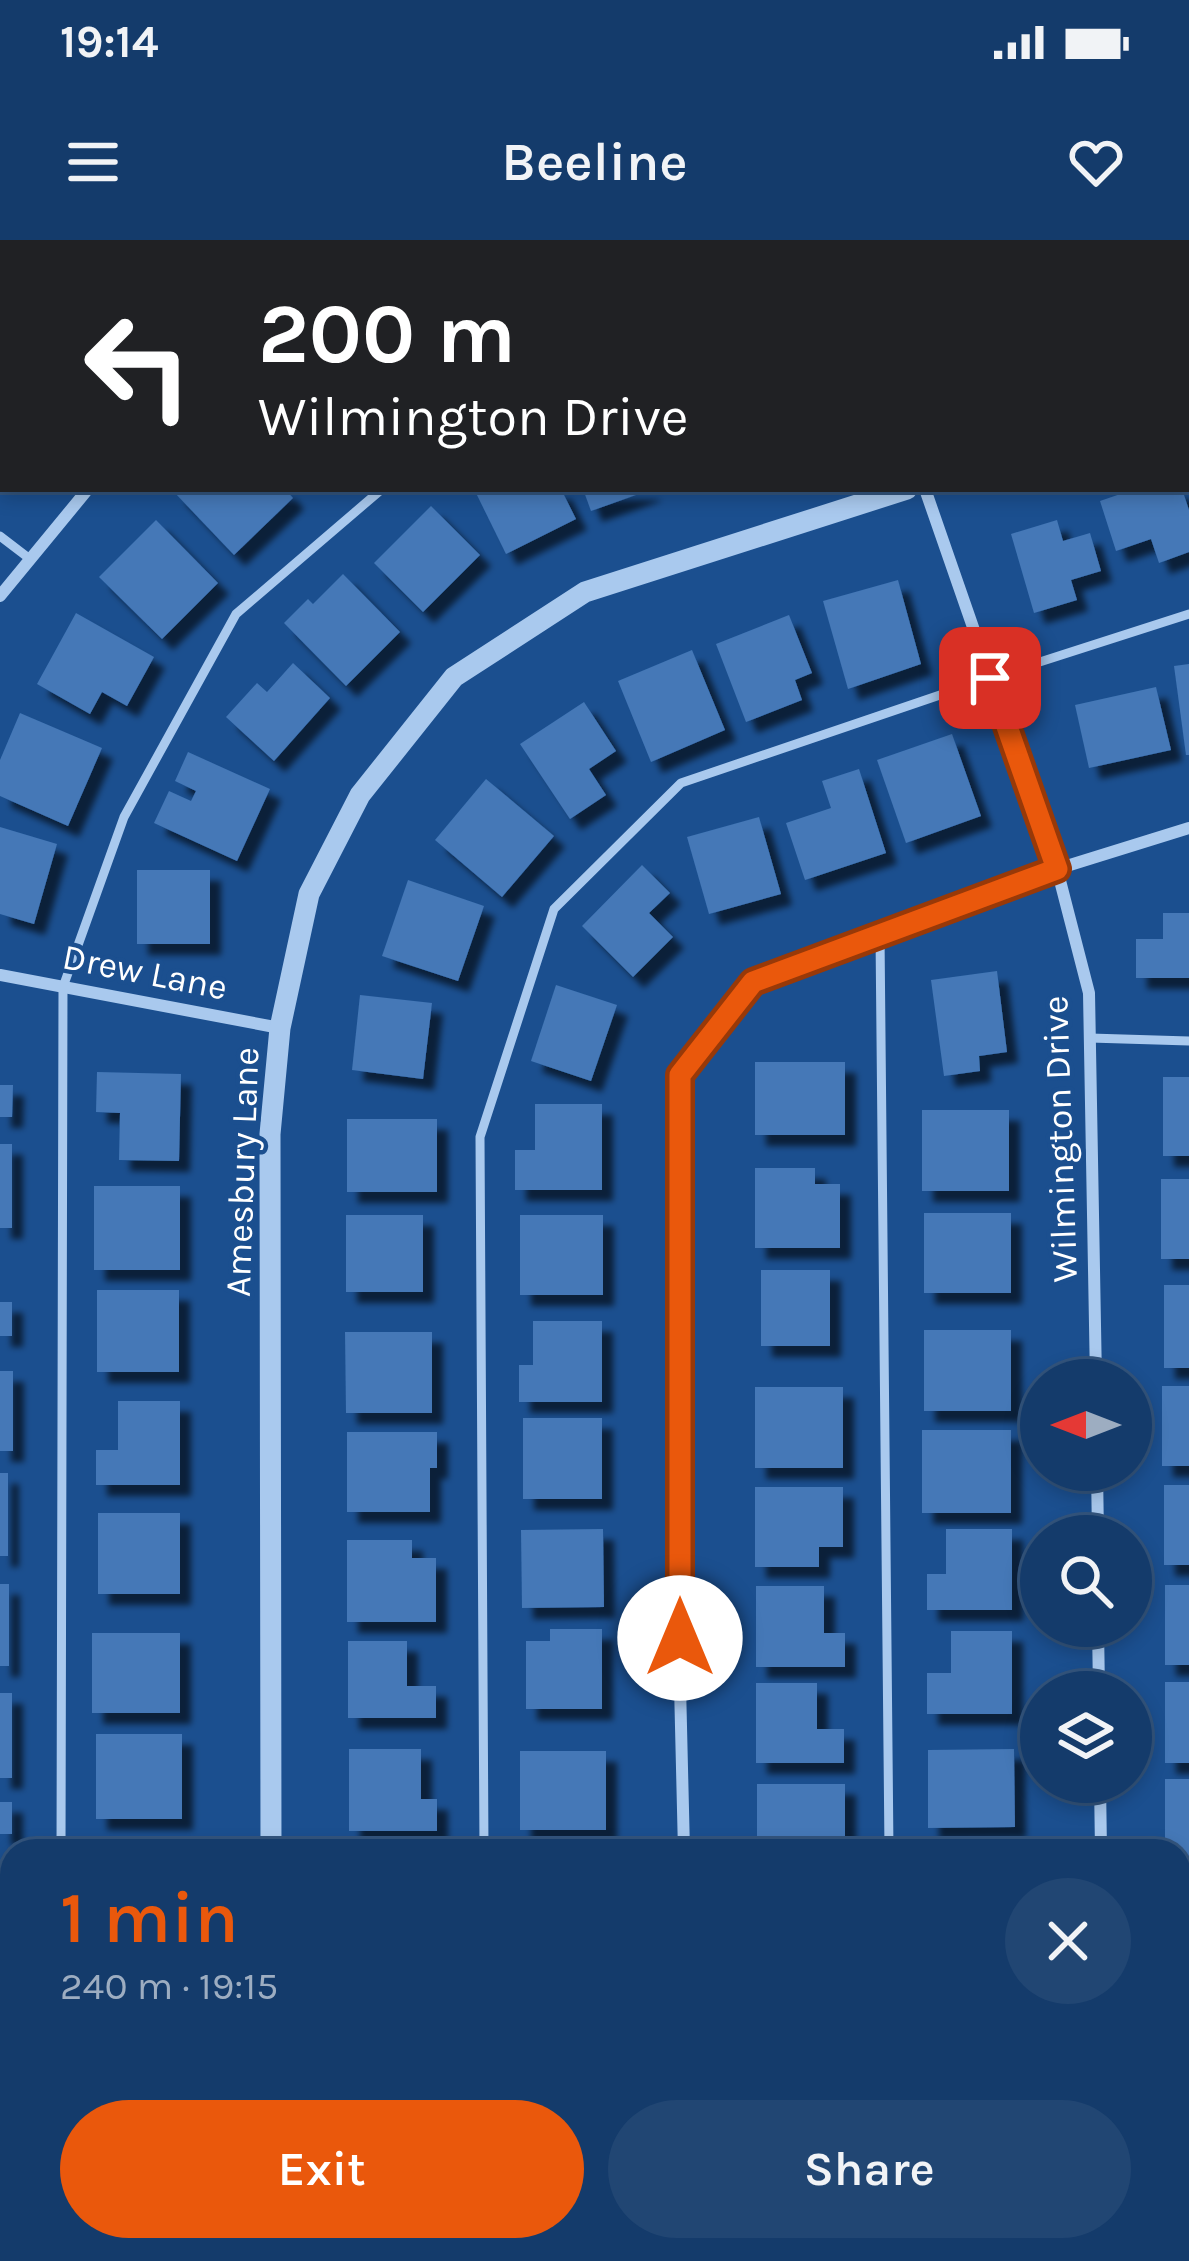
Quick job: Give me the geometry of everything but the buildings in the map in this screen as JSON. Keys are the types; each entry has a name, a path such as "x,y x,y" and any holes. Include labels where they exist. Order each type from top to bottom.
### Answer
{"street":[{"path":"0,596 86,492"},
{"name":"Amesbury Lane","path":"271,1839 270,1134 280,1028 309,894 361,795 454,677 585,592 898,492"},
{"name":"Wilmington Drive","path":"926,492 1057,869 1089,993 1096,1359"},
{"path":"684,1839 680,1075 753,982 1057,869 1189,828"},
{"name":"Drew Lane","path":"0,975 280,1028"},
{"path":"1100,1803 1101,1839"}],"lane":[{"path":"61,1839 63,987 124,817 236,614 378,492"},
{"path":"0,536 30,559"},
{"path":"484,1839 480,1137 554,909 681,783 1189,614"},
{"path":"880,935 889,1839"},
{"path":"1090,1038 1189,1041"}],"route":[{"path":"680,1638 680,1075 753,982 1057,869 990,678"}]}
